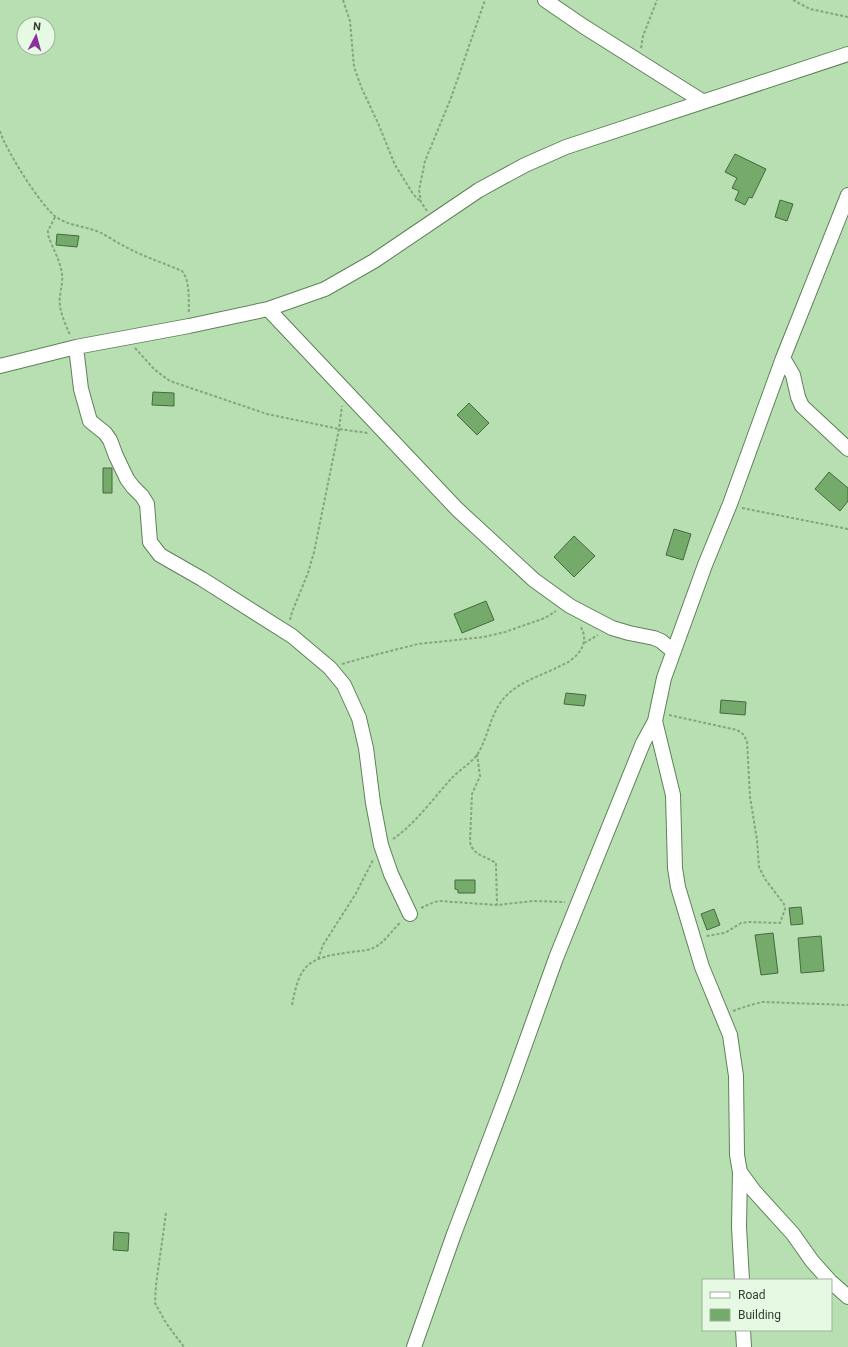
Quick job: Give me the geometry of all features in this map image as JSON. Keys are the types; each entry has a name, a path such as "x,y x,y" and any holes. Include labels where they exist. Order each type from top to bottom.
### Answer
{"street":[{"path":"545,0 641,64 702,102"},
{"path":"0,366 76,347 189,326 268,309 325,289 374,261 479,190 525,165 566,147 848,54"},
{"path":"414,1347 556,958 611,826 643,743 656,717 664,678 673,651 705,565 730,504 783,358 848,195"},
{"path":"268,309 457,509 534,580 568,605 612,628 654,638 661,641 673,651"},
{"path":"76,347 81,389 90,421 105,433 110,440 127,479 147,504 150,542 160,555 202,579 292,636 330,668 344,685 359,718 366,748 373,803 381,845 391,874 410,914"},
{"path":"783,358 793,375 798,397 802,406 848,449"},
{"path":"656,717 673,795 675,868 678,887 702,967 723,1015 730,1035 734,1055 740,1172 739,1227 742,1279"},
{"path":"740,1172 754,1191 793,1234 812,1261 828,1279"},
{"path":"832,1283 848,1297"},
{"path":"743,1331 744,1347"}],"path":[{"path":"343,0 350,21 354,67 369,106 378,123 395,165 413,194 434,220"},
{"path":"421,202 420,190 425,161 451,98 485,0"},
{"path":"793,0 810,9 848,17"},
{"path":"641,64 643,36 656,1"},
{"path":"0,131 5,146 40,200 55,217 75,226 100,232 125,247 182,271 188,282 189,326"},
{"path":"55,217 48,231 48,235 62,273 62,287 59,297 63,319 76,347"},
{"path":"127,338 155,370 170,381 267,414 339,429 387,436"},
{"path":"292,636 290,620 308,573 314,552 339,429 344,390"},
{"path":"730,504 848,530"},
{"path":"318,959 323,945 355,895 381,845 404,831 451,779 477,754 497,708 505,696 515,688 570,661 579,652 584,643 584,631 568,605 545,618 505,632 461,641 418,644 330,668"},
{"path":"656,717 729,728 737,730 742,734 746,741 750,797 757,840 759,867 765,879 784,904 785,909 782,919 779,922 780,923 748,922 741,924 725,933 693,938"},
{"path":"477,754 480,776 472,794 470,842 471,847 478,854 496,863 497,905"},
{"path":"292,1005 296,985 301,973 307,966 318,959 374,948 410,914 434,902 440,901 497,905 533,901 562,901 578,904"},
{"path":"723,1015 762,1002 848,1005"},
{"path":"166,1213 155,1303 166,1322 184,1347"}],"building":[{"path":"735,154 766,169 752,198 749,197 745,205 735,200 739,191 732,188 737,178 725,172"},
{"path":"780,200 793,204 787,221 775,217"},
{"path":"57,234 79,236 77,247 56,245"},
{"path":"153,392 174,393 174,406 152,405"},
{"path":"469,403 489,423 477,435 457,415"},
{"path":"103,468 112,468 112,493 103,493"},
{"path":"829,472 848,488 848,501 840,511 815,489"},
{"path":"674,529 691,534 683,560 666,555"},
{"path":"574,536 595,556 574,577 554,557"},
{"path":"486,601 494,620 462,633 454,614"},
{"path":"566,693 586,695 584,706 564,704"},
{"path":"721,700 746,702 745,715 720,713"},
{"path":"455,880 475,880 475,893 458,893 458,890 455,889"},
{"path":"801,907 803,924 791,925 789,908"},
{"path":"714,909 720,925 707,930 701,914"},
{"path":"773,933 778,973 761,975 755,935"},
{"path":"821,936 824,971 801,973 798,938"},
{"path":"114,1232 129,1233 128,1251 113,1250"}]}
